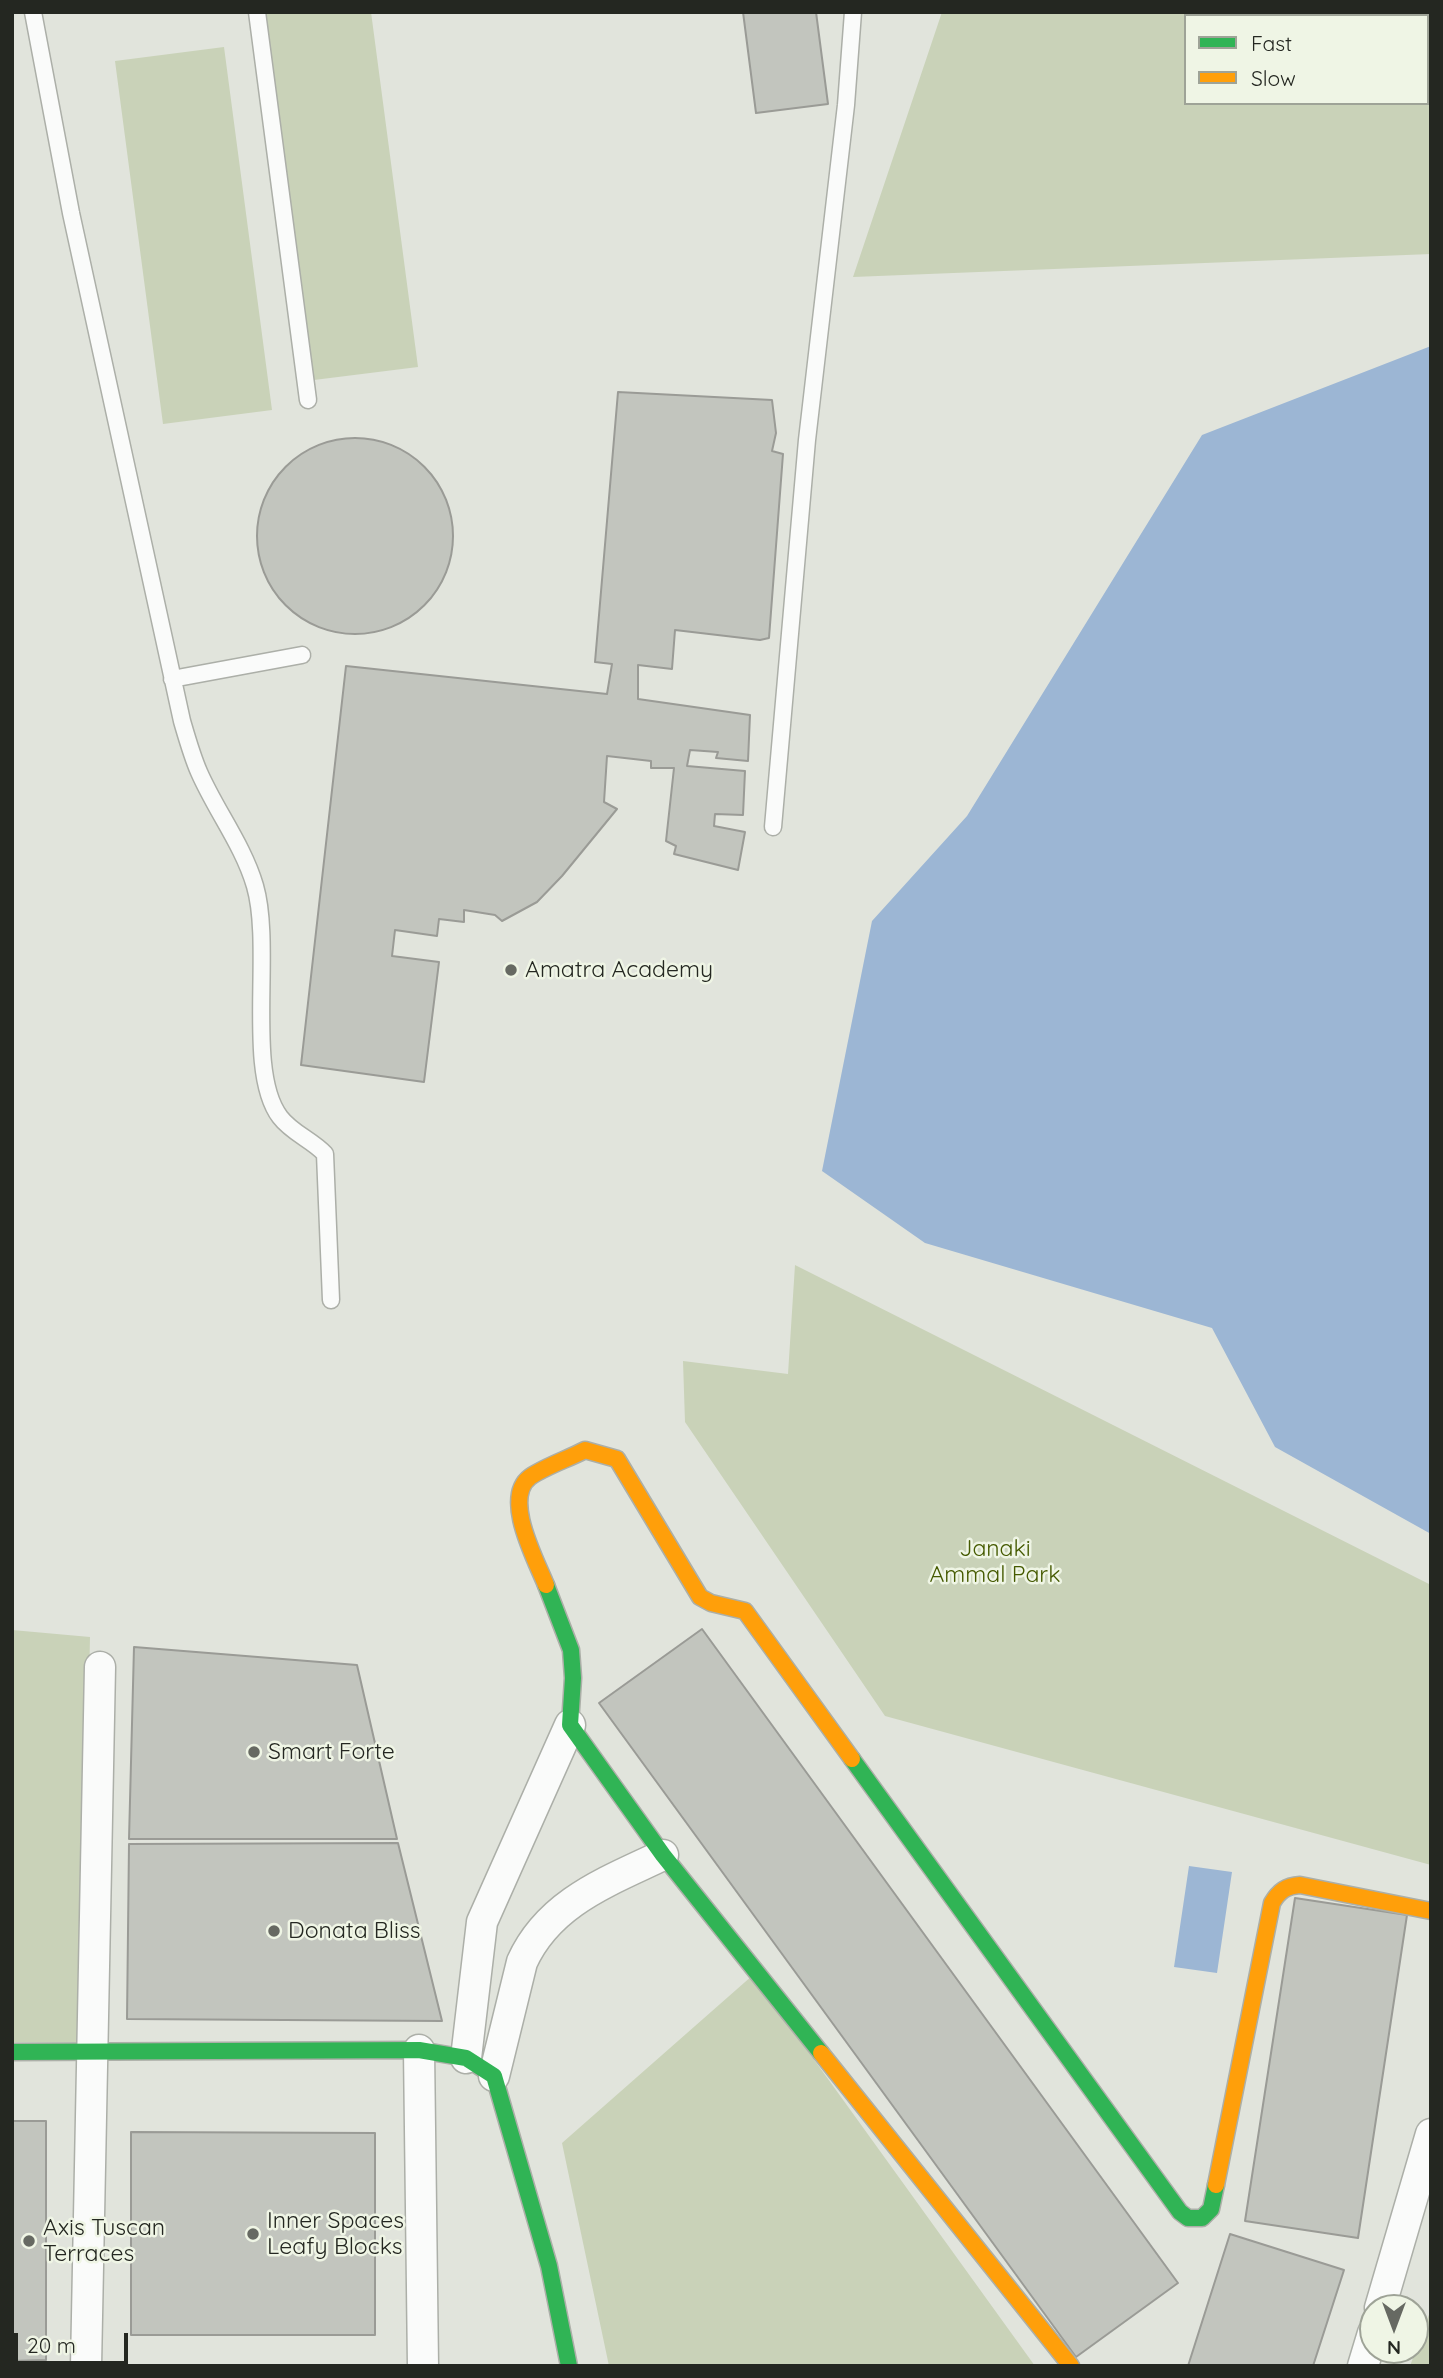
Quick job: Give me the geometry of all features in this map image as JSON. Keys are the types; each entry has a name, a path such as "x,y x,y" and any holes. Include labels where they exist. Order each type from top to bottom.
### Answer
{"street":[{"path":"466,2058 482,1922 570,1725 573,1678 571,1650 520,1522 521,1489 528,1478 585,1450 617,1459 700,1597 712,1606 734,1607 745,1611 1180,2212 1188,2218 1202,2218 1210,2209 1272,1903 1278,1893 1286,1886 1300,1885 1431,1911"},
{"path":"86,2366 100,1667"},
{"path":"570,1725 663,1855 1071,2366"},
{"path":"569,2366 550,2266 494,2076 522,1962 529,1947 558,1913 583,1893 663,1855"},
{"path":"419,2050 422,2366"},
{"path":"12,2052 419,2050 466,2058 494,2076"},
{"path":"1384,2294 1431,2134"}],"lane":[{"path":"33,12 71,213 182,721 199,772 245,858 256,888 263,936 262,1026 265,1080 280,1116 325,1154 331,1300"},
{"path":"257,12 308,400"},
{"path":"773,827 807,440 846,105 853,12"},
{"path":"172,679 302,655"}],"green space":[{"path":"265,12 371,12 418,367 314,380"},
{"path":"942,12 1431,12 1431,254 853,277"},
{"path":"224,47 272,410 163,424 115,61"},
{"name":"Janaki Ammal Park","path":"795,1265 1431,1585 1431,1865 885,1716 685,1422 683,1361 788,1374"},
{"path":"12,1630 90,1637 81,2042 12,2042"},
{"path":"753,1975 1035,2366 609,2366 562,2143"},
{"path":"1431,2309 1431,2366 1410,2366 1429,2364"}],"water":[{"path":"1431,346 1431,1534 1275,1447 1212,1328 925,1243 822,1171 872,921 967,816 1202,435"},
{"path":"1189,1866 1232,1872 1217,1973 1174,1967"}],"building":[{"path":"743,12 816,12 828,104 756,113"},
{"path":"618,392 772,400 776,433 772,451 783,454 769,638 760,640 675,630 672,669 638,665 638,699 750,715 748,761 716,758 718,752 690,750 687,766 745,771 743,815 715,814 714,826 745,832 738,870 674,854 676,846 666,841 674,768 651,768 651,761 607,756 604,802 617,809 537,902 502,921 495,915 464,910 464,922 439,919 437,936 395,930 392,956 439,962 424,1082 301,1065 346,666 607,694 612,664 595,662"},
{"path":"355,438 392,446 424,467 445,499 453,536 445,573 424,605 392,626 355,634 318,626 286,605 265,573 257,536 265,499 286,467 318,446"},
{"path":"702,1629 1178,2283 1076,2357 599,1703"},
{"name":"Smart Forte","path":"134,1647 357,1665 397,1839 129,1839"},
{"name":"Donata Bliss","path":"398,1843 442,2021 127,2019 129,1844"},
{"path":"1295,1898 1407,1915 1358,2238 1245,2221"},
{"name":"Axis Tuscan Terraces","path":"12,2121 46,2121 46,2360 12,2361"},
{"name":"Inner Spaces Leafy Blocks","path":"131,2132 375,2133 375,2335 131,2335"},
{"path":"1230,2234 1344,2270 1313,2366 1188,2366"}],"traffic: fast":[{"path":"546,1585 571,1650 573,1678 570,1725 663,1855 821,2053"},
{"path":"852,1759 1180,2212 1188,2218 1202,2218 1211,2209 1216,2185"},
{"path":"12,2052 419,2050 466,2058 494,2076 549,2266 569,2366"}],"traffic: slow":[{"path":"546,1585 529,1545 520,1514 519,1499 522,1487 536,1473 585,1450 617,1459 700,1597 711,1603 745,1611 852,1759"},
{"path":"1216,2185 1272,1903 1277,1895 1287,1888 1300,1885 1431,1911"},
{"path":"821,2053 1071,2366"}],"place":[{"name":"Amatra Academy","path":"511,970"},
{"name":"Smart Forte","path":"254,1752"},
{"name":"Donata Bliss","path":"274,1931"},
{"name":"Inner Spaces Leafy Blocks","path":"253,2234"},
{"name":"Axis Tuscan Terraces","path":"29,2241"}]}
